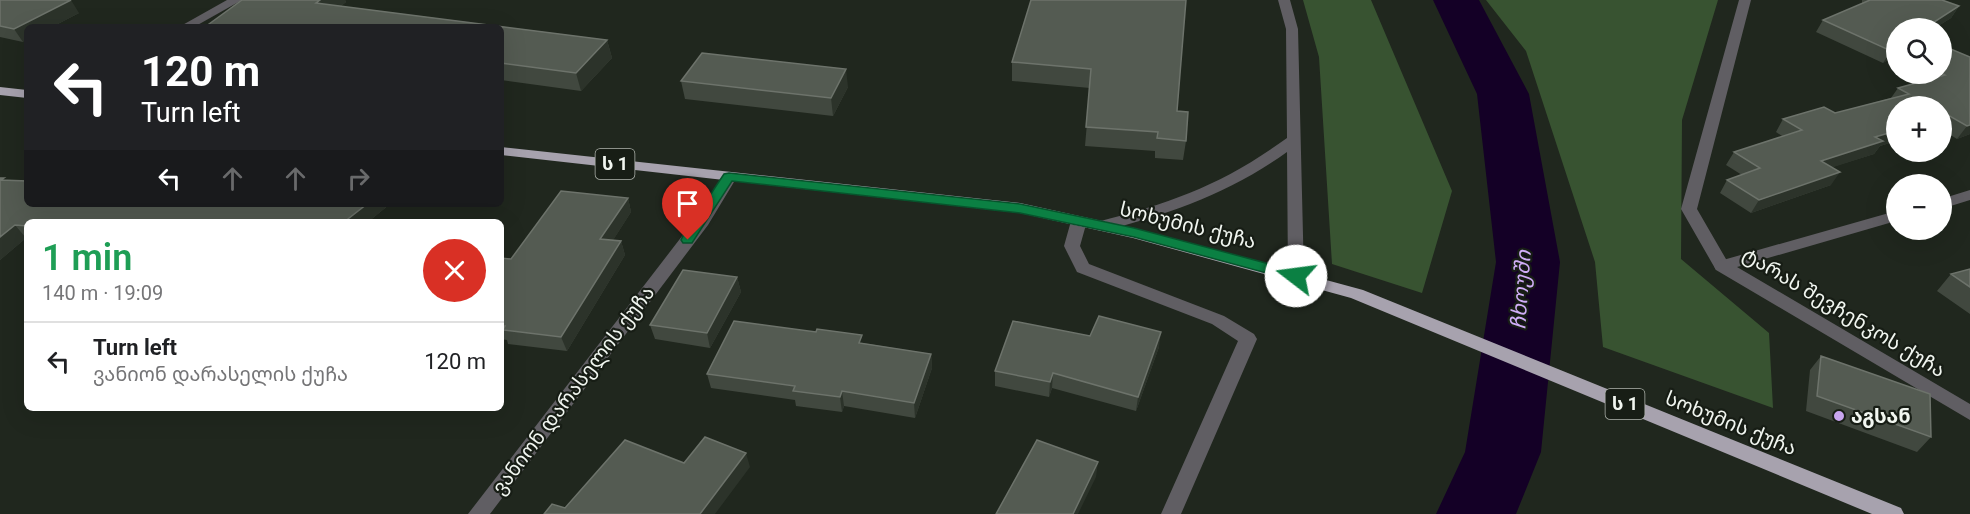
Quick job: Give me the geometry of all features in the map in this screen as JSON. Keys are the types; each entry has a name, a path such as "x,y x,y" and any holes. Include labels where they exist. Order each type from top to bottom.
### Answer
{"highway":[{"path":"0,91 24,94"},
{"name":"სოხუმის ქუჩა","path":"504,151 1020,208 1103,226 1296,276 1357,294 1894,514"}],"street":[{"path":"191,24 236,0"},
{"path":"1284,0 1293,29 1296,276"},
{"name":"ტარას შევჩენკოს ქუჩა","path":"1745,0 1689,209 1722,266 1970,413"},
{"path":"1103,226 1149,215 1196,197 1246,173 1293,140"},
{"name":"ვანიონ დარასელის ქუჩა","path":"478,514 702,221 729,177"},
{"path":"1952,201 1970,195"},
{"path":"1722,266 1886,219"},
{"path":"1079,221 1072,246 1083,268 1218,320 1248,339 1171,514"}],"green space":[{"path":"1303,0 1371,0 1452,191 1422,293 1332,264 1319,57"},
{"path":"1486,0 1718,0 1682,120 1681,259 1769,333 1773,408 1603,347 1595,262 1526,51"}],"building":[{"path":"0,0 71,0 14,29 0,26"},
{"path":"242,0 320,0 316,3 481,24 209,24"},
{"path":"1031,0 1186,0 1177,111 1188,112 1186,141 1157,138 1158,132 1086,127 1091,69 1012,62"},
{"path":"1870,0 1942,0 1959,6 1940,18 1886,18 1886,49 1823,20"},
{"path":"504,27 607,40 576,73 504,63"},
{"path":"1952,50 1970,57 1970,125 1967,126 1952,117 1952,96 1901,96 1909,94 1898,88 1912,84 1952,84"},
{"path":"702,53 846,69 831,98 681,81"},
{"path":"1886,100 1886,134 1875,137 1883,141 1821,161 1840,172 1759,200 1727,180 1760,168 1734,152 1802,130 1783,119 1824,107 1835,113"},
{"path":"0,178 4,178 1,180 24,181 24,207 363,207 348,219 24,219 24,226 15,225 0,237"},
{"path":"561,191 628,198 600,239 621,241 561,337 504,330 504,258 511,259"},
{"path":"1970,269 1970,287 1951,274"},
{"path":"683,270 737,277 707,333 650,325"},
{"path":"1099,316 1161,332 1138,397 1053,373 1050,382 995,371 1013,321 1090,336"},
{"path":"734,321 816,332 817,329 862,335 859,343 931,354 914,403 842,391 840,397 793,391 795,386 707,374"},
{"path":"1821,356 1930,394 1931,437 1817,396"},
{"path":"705,437 746,453 700,514 544,514 552,504 565,508 625,440 684,463"},
{"path":"1037,440 1098,462 1073,514 996,514"}],"waterway":[{"name":"ჩხოუში","path":"1456,0 1503,94 1528,262 1503,452 1476,514"}],"place":[{"name":"აგსან","path":"1839,416"}],"route":[{"path":"688,240 729,177 1020,208 1134,233 1296,276"}]}
